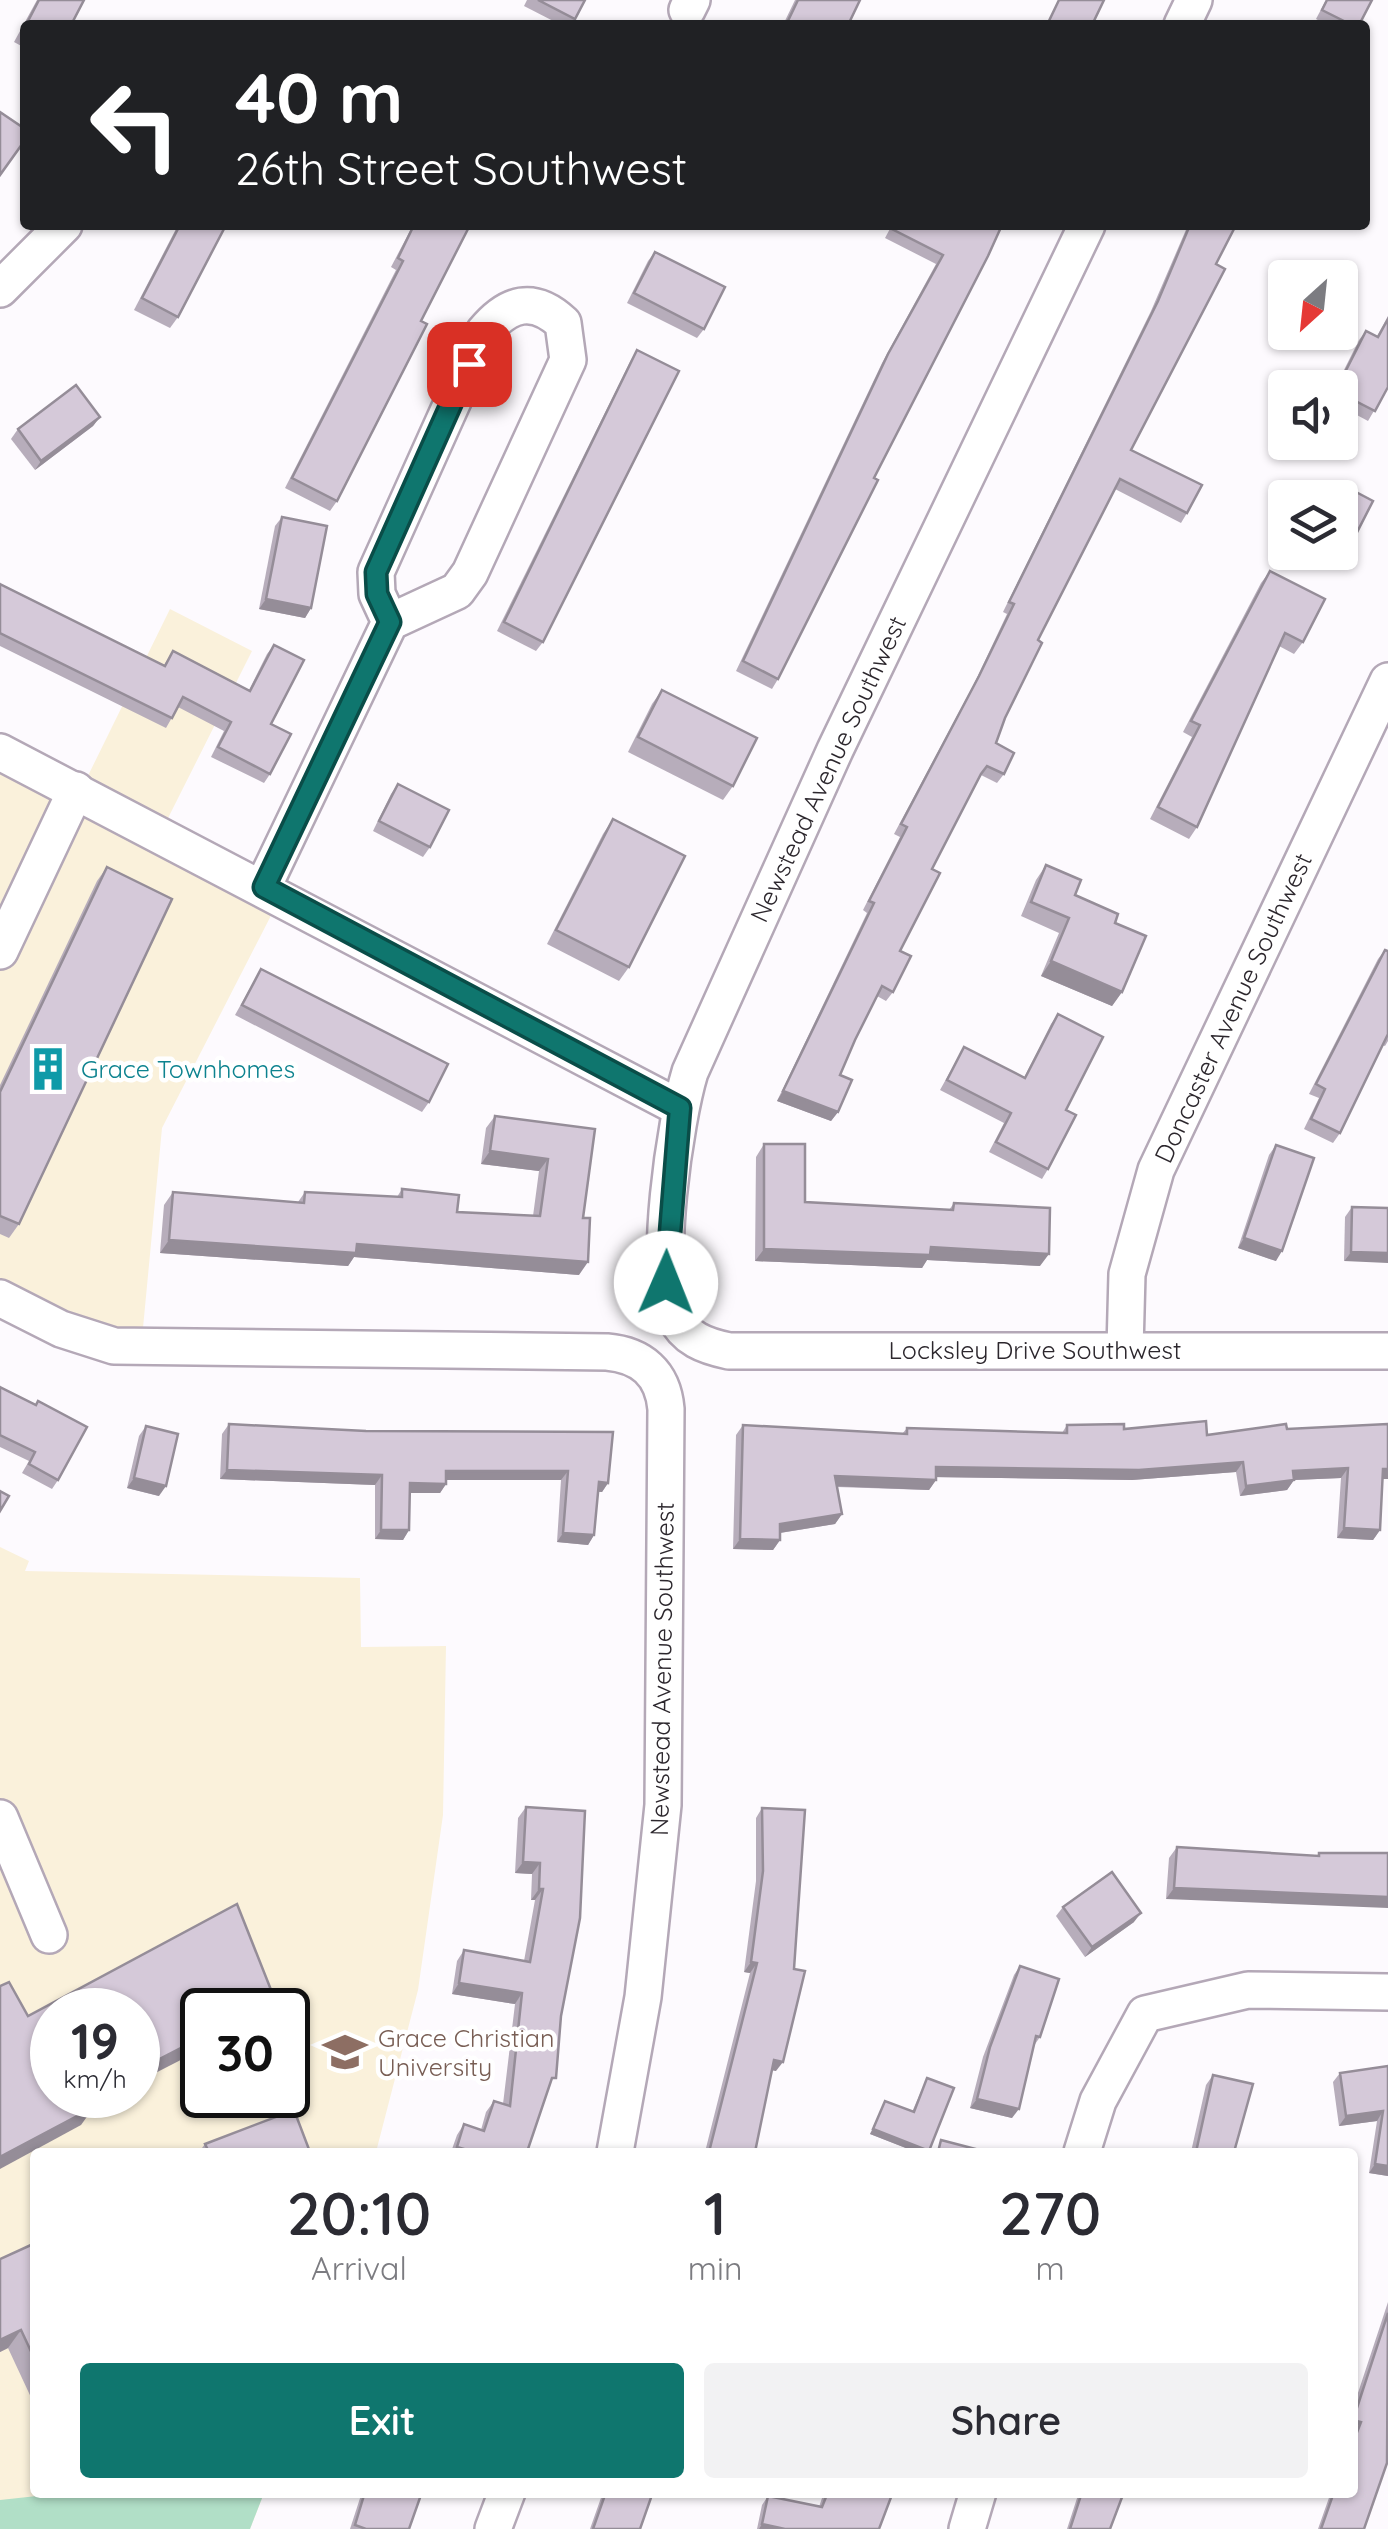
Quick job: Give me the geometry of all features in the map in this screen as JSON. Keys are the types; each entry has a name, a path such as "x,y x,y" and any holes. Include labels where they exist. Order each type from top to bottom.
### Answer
{"street":[{"path":"0,289 59,230"},
{"name":"Newstead Avenue Southwest","path":"687,1334 673,1314 666,1283 680,1108 712,1020 835,750 1084,230"},
{"path":"264,887 390,622 457,591 470,573 568,360 564,323 547,308 523,305 500,312 484,332 376,572 377,594 390,622"},
{"name":"Doncaster Avenue Southwest","path":"1124,1349 1127,1274 1156,1170 1388,681"},
{"path":"0,752 680,1108"},
{"path":"0,950 76,790"},
{"name":"Newstead Avenue Southwest","path":"0,1298 87,1339 141,1349 607,1352 630,1355 649,1366 662,1388 666,1408 663,1804 642,1997 616,2148"},
{"name":"Locksley Drive Southwest","path":"687,1334 704,1344 729,1350 1388,1351"},
{"path":"0,1818 50,1935"},
{"path":"1083,2148 1098,2100 1145,2014 1248,1990 1347,1988 1388,1992"},
{"path":"492,2529 505,2498"},
{"path":"967,2529 976,2498"}],"shaded area":[{"path":"170,609 252,651 160,834 281,896 162,1128 141,1349 0,1298 0,751 80,792"},
{"name":"Grace Christian University","path":"0,1547 29,1561 25,1571 360,1578 361,1647 446,1646 443,1815 418,1990 377,2148 30,2148 30,2498 262,2498 250,2529 0,2529"}],"green space":[{"path":"30,2497 262,2498 250,2529 0,2529 0,2500"}],"building":[{"path":"39,0 84,0 74,20 29,20"},
{"path":"538,0 585,0 575,19"},
{"path":"798,0 860,0 850,20 788,20"},
{"path":"1059,0 1104,0 1094,20 1049,20"},
{"path":"1327,0 1372,0 1362,20 1342,20 1322,10"},
{"path":"0,112 20,126 20,147 0,175"},
{"path":"177,230 223,230 178,317 142,298"},
{"path":"412,230 467,230 421,321 427,324 337,501 292,478 403,261 398,258"},
{"path":"894,230 1000,230 778,679 743,661 888,354 943,255"},
{"path":"1188,230 1233,230 1216,264 1225,269 1131,450 1202,485 1187,513 1120,479 1038,640 1042,643 1005,718 996,743 1014,753 1004,774 987,766 981,774 932,869 940,873 900,951 911,956 893,992 882,986 855,1040 840,1075 852,1080 838,1112 783,1091 874,903 869,901 907,827 901,824 979,676 1014,604 1009,602 1158,301"},
{"path":"655,252 725,287 704,329 634,293"},
{"path":"1388,319 1388,387 1375,411 1358,402 1358,370 1346,370 1366,331 1378,337"},
{"path":"637,350 679,371 543,642 504,622"},
{"path":"76,385 100,417 41,461 18,429"},
{"path":"1358,493 1373,501 1358,530"},
{"path":"282,517 327,526 311,608 266,599"},
{"path":"1270,571 1325,599 1303,642 1285,633 1197,827 1158,807 1200,725 1191,721"},
{"path":"0,584 165,666 173,651 250,691 274,645 304,660 271,724 291,734 270,774 218,747 231,722 183,697 172,718 0,633"},
{"path":"662,690 757,738 733,786 638,737"},
{"path":"398,784 449,810 430,847 379,821"},
{"path":"613,819 685,856 629,967 556,930"},
{"path":"1046,865 1081,880 1075,895 1118,914 1115,923 1146,936 1122,992 1051,961 1069,918 1031,902"},
{"name":"Grace Townhomes","path":"107,867 172,899 19,1224 0,1216 0,1092"},
{"path":"1385,950 1388,1034 1340,1133 1311,1119 1325,1089 1316,1084"},
{"path":"261,969 448,1064 429,1102 242,1005"},
{"path":"1058,1014 1103,1037 1066,1110 1076,1115 1048,1169 996,1142 1011,1113 947,1080 964,1047 1025,1078"},
{"path":"495,1116 595,1129 583,1218 590,1218 588,1262 357,1244 356,1253 169,1240 173,1192 304,1203 305,1192 402,1197 402,1189 459,1195 457,1212 540,1216 548,1159 490,1151"},
{"path":"764,1144 805,1144 805,1202 953,1210 954,1203 1050,1208 1049,1254 931,1247 930,1255 764,1249"},
{"path":"1276,1145 1314,1158 1282,1251 1244,1238"},
{"path":"1352,1207 1388,1208 1388,1253 1351,1252"},
{"path":"0,1387 36,1405 38,1401 87,1427 58,1480 29,1464 35,1452 0,1435"},
{"path":"1206,1421 1207,1435 1286,1424 1287,1429 1388,1424 1388,1469 1383,1469 1380,1530 1344,1528 1348,1468 1293,1471 1294,1480 1246,1486 1243,1462 1139,1470 936,1467 936,1480 835,1476 842,1514 780,1524 780,1540 740,1539 743,1425 907,1434 907,1428 1067,1433 1067,1425 1124,1424 1124,1429"},
{"path":"229,1424 366,1431 613,1432 608,1483 599,1482 594,1535 563,1533 568,1471 446,1471 446,1484 410,1483 409,1530 381,1530 382,1475 227,1470"},
{"path":"146,1426 178,1434 166,1486 134,1478"},
{"path":"0,1491 9,1496 0,1511"},
{"path":"526,1807 585,1811 580,1918 561,2016 556,2078 552,2078 528,2148 460,2148 457,2147 464,2124 484,2131 494,2101 510,2106 522,1993 459,1983 464,1950 530,1962 543,1889 539,1889 540,1863 523,1862"},
{"path":"762,1808 805,1810 794,1969 805,1971 783,2062 774,2060 756,2148 710,2148 757,1963 751,1962 763,1871"},
{"path":"1177,1847 1319,1856 1388,1853 1388,1897 1174,1888"},
{"path":"1112,1872 1141,1913 1092,1947 1063,1907"},
{"path":"237,1904 270,1988 180,1988 180,2048 160,2059 160,1988 80,1988"},
{"path":"1020,1966 1059,1979 1040,2037 1036,2036 1019,2109 977,2099 990,2047"},
{"path":"9,1982 28,2016 30,2118 73,2118 0,2157 0,1986"},
{"path":"1388,2066 1388,2166 1375,2164 1383,2111 1346,2116 1340,2073"},
{"path":"1213,2075 1253,2084 1235,2148 1197,2148"},
{"path":"927,2078 954,2088 930,2148 873,2129 885,2101 914,2112"},
{"path":"273,2118 297,2118 308,2148 207,2148 205,2144"},
{"path":"941,2140 972,2148 939,2148"},
{"path":"30,2245 30,2349 21,2330 0,2340 0,2259"},
{"path":"1388,2313 1387,2463 1364,2529 1321,2529 1332,2498 1358,2498 1358,2405"},
{"path":"363,2498 420,2498 409,2529 366,2529 355,2525"},
{"path":"604,2498 651,2498 640,2529 593,2529"},
{"path":"768,2498 822,2507 826,2498 891,2498 879,2529 785,2529 762,2524"},
{"path":"1080,2498 1122,2498 1110,2529 1070,2529"}],"place":[{"name":"Grace Townhomes","path":"48,1069"},
{"name":"Grace Christian University","path":"345,2052"}],"route":[{"path":"469,364 376,572 377,594 390,622 264,887 680,1108 671,1182 666,1283"}]}
